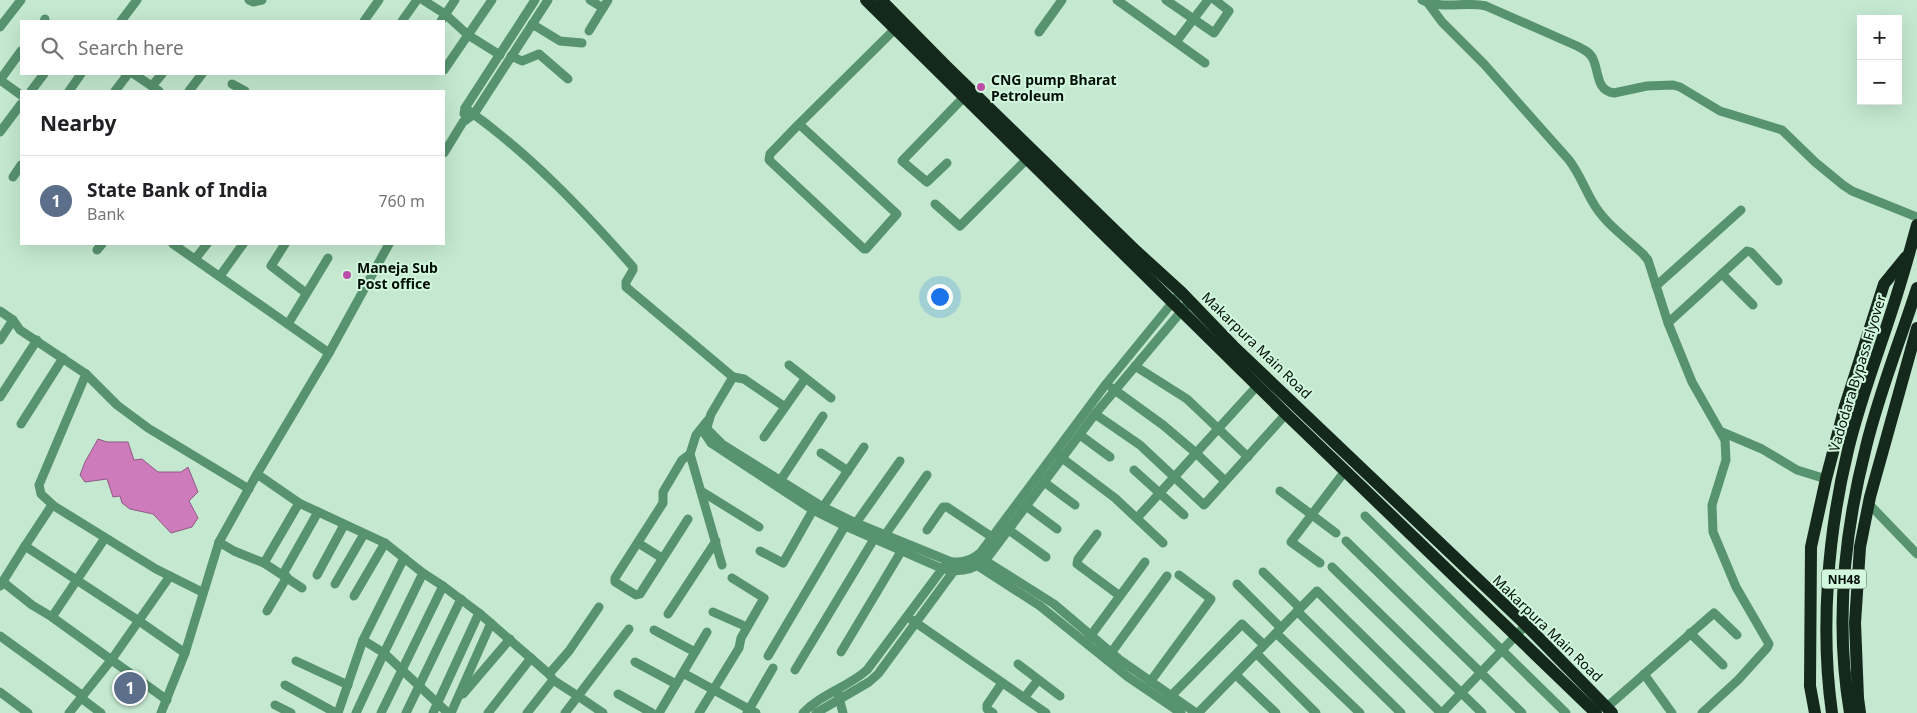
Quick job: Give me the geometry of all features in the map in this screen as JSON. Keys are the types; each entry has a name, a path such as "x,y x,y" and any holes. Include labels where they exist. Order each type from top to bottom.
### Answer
{"highway":[{"name":"Makarpura Main Road","path":"878,2 895,29 1257,386 1517,636 1605,711"},
{"name":"Makarpura Main Road","path":"878,2 1101,217 1186,296 1233,346 1526,625 1605,711"},
{"name":"NH48","path":"1909,253 1917,225"},
{"name":"Vadodara Bypass Flyover","path":"1832,713 1827,678 1829,571 1835,517 1848,450 1866,385 1909,253"},
{"path":"1815,713 1810,686 1811,547 1845,406 1884,284 1909,253"},
{"name":"NH48","path":"1850,713 1846,689 1843,586 1853,511 1866,447 1917,288"},
{"path":"1860,713 1855,623 1860,547 1869,504 1917,328"}],"street":[{"path":"0,28 21,0"},
{"path":"122,20 137,0"},
{"path":"249,0 252,2 262,0"},
{"path":"365,20 379,0"},
{"path":"403,20 417,0"},
{"path":"423,0 443,18 500,55"},
{"path":"443,18 454,0"},
{"path":"445,69 492,0"},
{"path":"463,122 465,108 535,0"},
{"path":"445,151 463,122 474,114 548,0"},
{"path":"589,31 605,4 590,0"},
{"path":"1039,32 1062,0"},
{"path":"1118,0 1205,63"},
{"path":"1166,0 1212,32 1215,32 1230,11 1215,0"},
{"path":"1176,42 1208,0"},
{"path":"1426,2 1439,5 1472,4 1486,6 1578,46 1590,54 1601,85 1608,92 1614,93 1647,86 1673,85 1686,90 1720,111 1777,127 1843,186 1917,217"},
{"path":"1426,2 1442,22 1484,64 1569,160 1578,171 1592,201 1605,219 1648,260 1668,323 1696,391 1722,432 1726,447 1726,460 1712,505 1713,532 1736,587 1769,644 1738,680 1702,713"},
{"path":"532,24 560,41 582,43"},
{"path":"799,124 897,214 866,249 769,160 770,154 799,124 895,29"},
{"path":"20,52 0,80 20,94"},
{"path":"511,56 522,61 535,54 539,54 568,79"},
{"path":"32,90 43,75"},
{"path":"69,90 80,75"},
{"path":"117,90 127,75"},
{"path":"135,75 156,89 162,75"},
{"path":"190,90 201,75"},
{"path":"232,84 242,90"},
{"path":"947,163 927,182 902,161 964,97"},
{"path":"0,132 20,105"},
{"path":"465,108 543,171 627,259 633,268 626,282 626,287 733,376 744,379 785,407"},
{"path":"935,204 960,226 1027,159"},
{"path":"13,177 20,166"},
{"path":"1656,286 1740,210"},
{"path":"174,245 329,353"},
{"path":"195,259 206,245"},
{"path":"220,276 242,245"},
{"path":"284,245 270,266 306,293"},
{"path":"161,713 185,653 202,592 219,542 329,353 388,245"},
{"path":"1668,323 1749,250 1778,281"},
{"path":"288,324 328,258"},
{"path":"1722,274 1752,305"},
{"path":"778,483 813,510 845,526 902,550 946,565 969,569 1009,530 1044,482 1058,456 1106,384 1186,296"},
{"path":"977,560 992,537 1058,456 1080,435 1135,366 1176,307"},
{"path":"0,311 13,320 20,330 86,374 117,405 148,428 249,489"},
{"path":"0,340 13,320"},
{"path":"0,397 37,340"},
{"path":"21,424 63,358"},
{"path":"788,366 831,398"},
{"path":"1135,366 1187,399 1248,457"},
{"path":"86,374 39,485 41,494 52,505 105,538 170,576 202,592"},
{"path":"722,565 690,454 696,435 707,424 733,376"},
{"path":"764,437 804,379"},
{"path":"1106,384 1164,425 1225,481"},
{"path":"1137,518 1257,386"},
{"path":"1095,414 1140,445 1204,505 1286,414"},
{"path":"778,483 823,416"},
{"path":"707,424 705,434 711,443 778,483 823,507 946,565"},
{"path":"1722,432 1762,449 1797,470 1826,479"},
{"path":"1080,435 1110,457"},
{"path":"823,507 864,447"},
{"path":"821,452 848,471"},
{"path":"688,519 640,594 636,595 614,580 663,503 663,492 682,460 690,454"},
{"path":"1058,456 1097,484 1163,543"},
{"path":"856,523 900,461"},
{"path":"1134,470 1184,515"},
{"path":"1320,563 1292,542 1345,471"},
{"path":"257,474 299,503 385,543 479,613 551,677 599,712"},
{"path":"885,535 927,476"},
{"path":"1044,482 1075,504"},
{"path":"701,491 758,527"},
{"path":"1280,491 1336,533"},
{"path":"264,563 299,503"},
{"path":"1869,504 1917,554"},
{"path":"52,505 1,584 52,617 167,700"},
{"path":"1026,506 1057,529"},
{"path":"927,530 943,508 947,507 992,537"},
{"path":"760,551 783,563 813,510"},
{"path":"268,611 318,512"},
{"path":"1365,516 1566,713"},
{"path":"317,575 344,525"},
{"path":"768,656 845,526"},
{"path":"1009,530 1046,556"},
{"path":"335,584 364,534"},
{"path":"1097,534 1077,564 1120,596"},
{"path":"52,617 105,538"},
{"path":"795,670 874,539"},
{"path":"668,614 716,541"},
{"path":"219,542 234,551 264,563 302,588"},
{"path":"1346,542 1522,713"},
{"path":"354,596 385,543"},
{"path":"638,543 662,558"},
{"path":"25,546 185,653"},
{"path":"840,652 902,550"},
{"path":"285,685 337,713 363,640 404,558"},
{"path":"977,560 1054,604 1089,638 1131,673 1150,682 1170,697 1197,713 1316,591 1441,713 1526,625"},
{"path":"1089,638 1145,562"},
{"path":"803,713 818,701 858,678 867,670 946,565"},
{"path":"816,713 869,682 956,567"},
{"path":"1332,567 1482,713"},
{"path":"1263,572 1401,713"},
{"path":"356,713 423,573"},
{"path":"1150,682 1210,598 1179,575"},
{"path":"69,713 112,659 170,576"},
{"path":"1112,653 1167,576"},
{"path":"699,713 712,689 739,648 741,638 764,598 732,578"},
{"path":"1237,584 1279,631 1360,713"},
{"path":"382,713 443,586"},
{"path":"406,713 461,599"},
{"path":"527,713 599,607"},
{"path":"713,612 747,627"},
{"path":"435,709 479,613"},
{"path":"1605,711 1714,613 1737,635"},
{"path":"907,616 1046,713"},
{"path":"363,640 384,653 403,670 419,686 435,709 450,713 491,623"},
{"path":"1170,697 1242,624 1264,645"},
{"path":"565,713 629,629"},
{"path":"654,630 695,652"},
{"path":"659,713 707,632"},
{"path":"1690,633 1723,665"},
{"path":"0,636 101,713"},
{"path":"1089,638 1112,653 1169,710 1181,713"},
{"path":"456,703 510,639"},
{"path":"884,648 892,654"},
{"path":"1256,654 1316,713"},
{"path":"488,713 531,658"},
{"path":"296,661 348,685"},
{"path":"635,662 676,684"},
{"path":"1018,664 1060,696"},
{"path":"683,673 751,712 774,668"},
{"path":"1644,674 1672,713"},
{"path":"1236,675 1276,713"},
{"path":"1024,698 1038,680"},
{"path":"993,713 986,707 1002,683"},
{"path":"837,690 843,713"},
{"path":"0,692 28,713"},
{"path":"618,694 652,713"},
{"path":"275,704 291,713"}],"shaded area":[{"path":"98,439 107,442 128,442 134,460 142,459 158,472 181,472 188,467 198,492 189,501 198,518 192,527 171,533 153,514 130,509 122,503 120,496 113,497 107,479 85,482 80,475"}],"place":[{"name":"CNG pump Bharat Petroleum","path":"981,87"},
{"name":"Maneja Sub Post office","path":"347,275"},
{"name":"State Bank of India","path":"130,688"}]}
